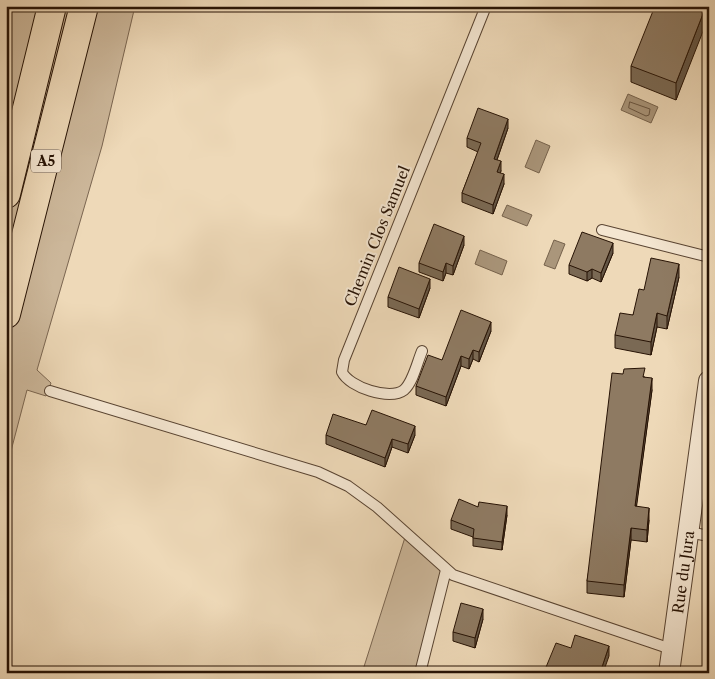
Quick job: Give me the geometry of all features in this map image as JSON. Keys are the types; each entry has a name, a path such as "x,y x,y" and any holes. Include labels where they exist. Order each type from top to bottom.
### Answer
{"highway":[{"name":"A5","path":"6,194 52,6"},
{"name":"A5","path":"6,314 84,6"}],"street":[{"name":"Rue du Jura","path":"669,673 674,650 709,380"}],"lane":[{"name":"Chemin Clos Samuel","path":"422,351 407,386 400,392 384,394 355,385 348,382 342,372 344,360 486,6"},
{"path":"602,230 709,257"},
{"path":"50,392 296,464 332,478 377,507 423,546 446,570 463,579 674,650"},
{"path":"688,532 709,536"},
{"path":"420,673 446,570"}],"shaded area":[{"path":"13,6 135,6 102,146 37,370 51,383 46,396 27,390 6,470 6,34"},
{"path":"407,531 446,570 420,673 362,673"}],"water":[{"path":"628,94 658,107 651,123 621,110"},
{"path":"536,140 550,146 539,173 525,167"},
{"path":"507,205 532,215 527,226 502,216"},
{"path":"554,240 565,244 555,269 544,265"},
{"path":"480,250 507,261 502,275 475,264"}],"building":[{"path":"655,6 706,6 676,83 631,66"},
{"path":"478,108 508,119 494,159 501,161 497,172 504,174 493,205 462,193 481,143 467,138"},
{"path":"434,224 464,236 453,266 446,263 443,272 419,263"},
{"path":"582,232 613,243 601,273 592,269 587,272 569,265"},
{"path":"651,258 679,264 667,316 657,313 651,342 615,335 620,313 633,315 639,289 644,290"},
{"path":"399,267 430,279 419,309 388,297"},
{"path":"461,310 491,322 479,352 473,350 469,359 461,356 446,397 416,386 428,355 442,360"},
{"path":"645,368 643,377 652,378 635,506 649,508 647,530 631,528 624,585 587,581 612,373 623,374 624,369"},
{"path":"372,410 415,426 408,444 392,439 385,458 326,435 333,414 366,425"},
{"path":"459,499 478,507 479,502 507,506 502,542 473,538 474,529 451,520"},
{"path":"461,603 483,609 475,638 453,632"},
{"path":"575,635 609,646 600,673 544,672 556,643 571,648"}]}
